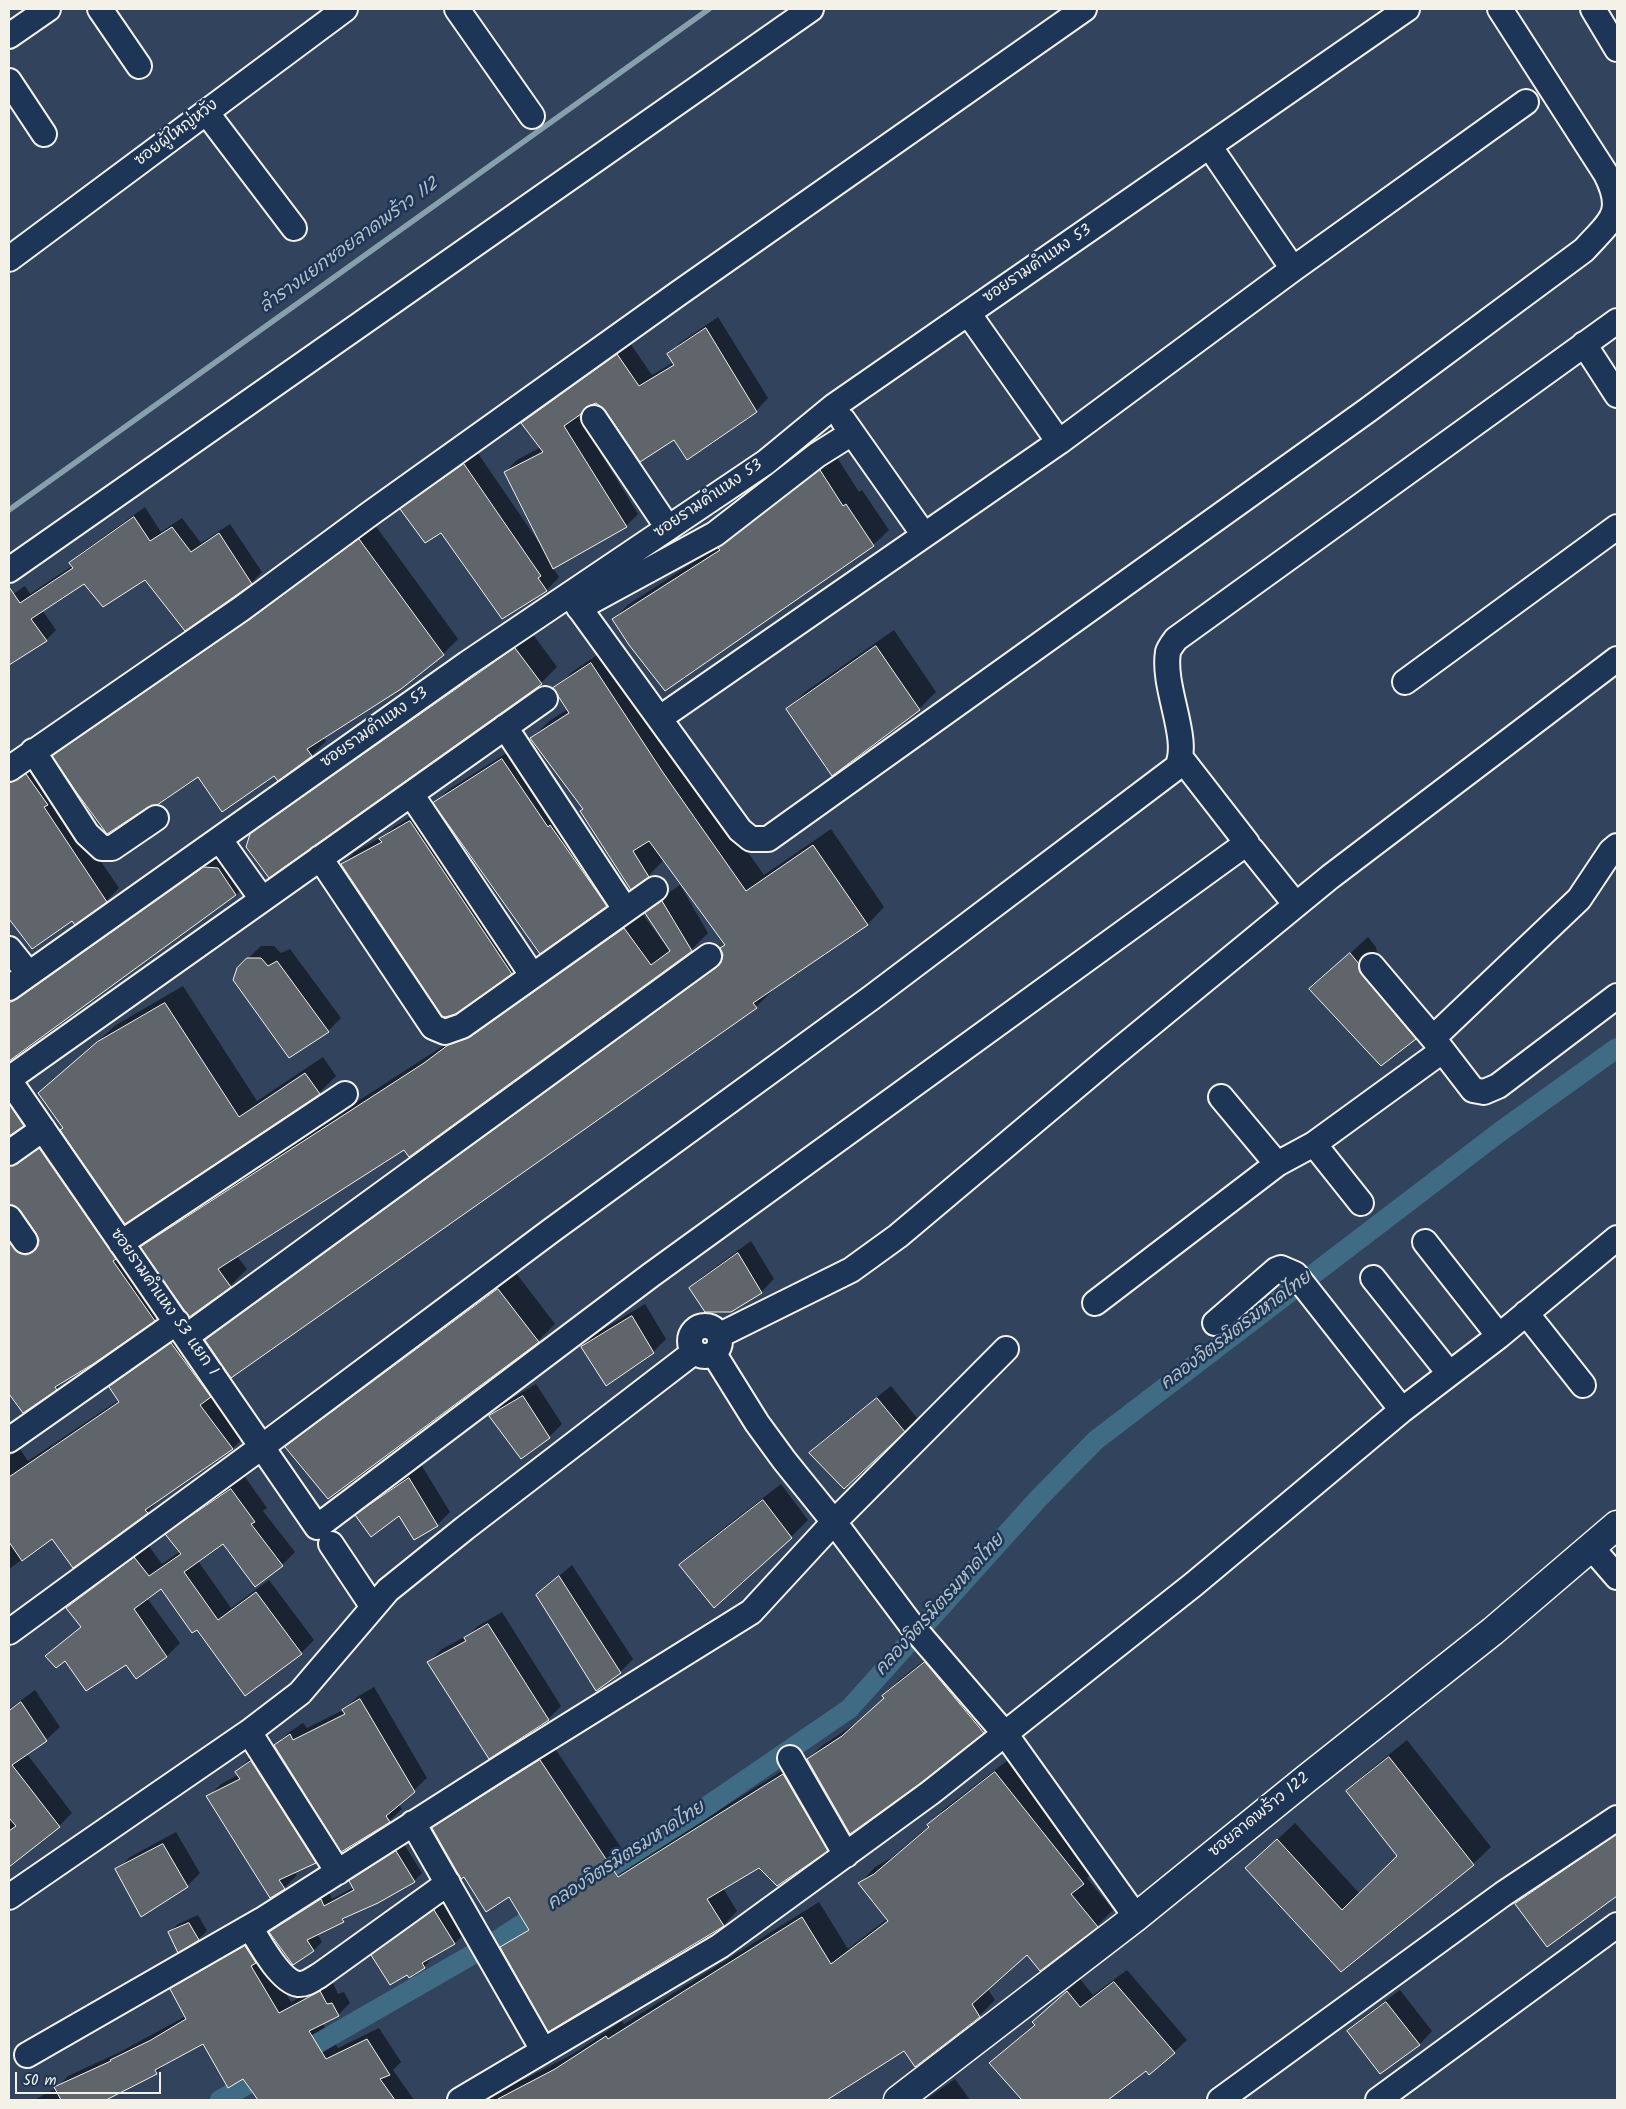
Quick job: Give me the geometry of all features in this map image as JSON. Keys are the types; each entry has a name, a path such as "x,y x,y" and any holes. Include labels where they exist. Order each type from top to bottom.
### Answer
{"street":[{"path":"9,36 48,9"},
{"path":"100,9 138,66"},
{"name":"ซอยผู้ใหญ่หวัง","path":"9,259 345,9"},
{"path":"457,9 532,116"},
{"path":"9,570 811,9"},
{"path":"9,769 242,609 379,508 679,293 1084,9"},
{"name":"ซอยรามคำแหง 53","path":"9,988 468,663 575,602 668,528 766,462 834,406 1407,9"},
{"path":"852,433 817,455 715,534 575,602 740,830 751,840 768,839 1368,410 1584,250 1614,217 1616,200 1612,185 1500,9"},
{"path":"1593,9 1617,49"},
{"path":"9,81 44,134"},
{"path":"660,718 1059,442 1293,269 1526,102"},
{"path":"206,112 294,228"},
{"path":"1210,147 1293,269"},
{"path":"968,313 1059,442"},
{"path":"9,1632 263,1446 552,1230 871,998 1177,767 1181,758 1181,739 1169,690 1168,651 1176,639 1617,321"},
{"path":"1584,344 1617,395"},
{"path":"834,406 924,535"},
{"path":"594,418 668,528"},
{"path":"1405,682 1617,527"},
{"path":"9,1897 249,1732 300,1693 388,1590 457,1534 709,1347 851,1270 898,1236 1112,1056 1296,905 1617,659"},
{"path":"9,1079 544,699"},
{"path":"505,727 625,909"},
{"path":"33,751 87,834 102,848 112,848 156,818"},
{"path":"324,1535 651,1275 1247,844 1181,758"},
{"path":"411,794 532,975"},
{"path":"220,840 262,899"},
{"path":"1095,1303 1277,1164 1314,1144 1437,1045 1579,899 1611,851 1617,846"},
{"path":"1252,850 1296,905"},
{"path":"320,858 433,1027 445,1032 462,1026 655,889"},
{"path":"9,949 29,974"},
{"path":"9,1440 182,1329 709,956"},
{"path":"1372,966 1473,1090 1484,1092 1498,1086 1617,996"},
{"name":"ซอยรามคำแหง 53 แยก 1","path":"9,1079 373,1607"},
{"path":"121,1242 345,1094"},
{"path":"1221,1097 1277,1164"},
{"path":"9,1153 43,1130"},
{"path":"1314,1144 1361,1203"},
{"path":"9,1218 25,1240"},
{"path":"460,2100 720,1946 846,1855 1006,1735 1194,1584 1402,1410 1499,1336 1617,1238"},
{"path":"1425,1242 1499,1336"},
{"path":"1215,1323 1276,1270 1281,1268 1295,1274 1402,1410"},
{"path":"1374,1278 1449,1373"},
{"path":"1526,1313 1583,1385"},
{"path":"709,1347 757,1423 912,1626 1006,1735 1136,1917"},
{"path":"27,2055 250,1927 751,1612 834,1522 1006,1349"},
{"name":"ซอยลาดพร้าว 122","path":"898,2100 1136,1917 1493,1631 1617,1525"},
{"path":"1591,1547 1617,1577"},
{"path":"249,1732 338,1872"},
{"path":"790,1758 846,1855"},
{"path":"1220,2100 1503,1894 1617,1818"},
{"path":"413,1823 542,2050"},
{"path":"250,1927 274,1965 291,1982 305,1984 448,1883"},
{"path":"1378,2100 1617,1925"}],"building":[{"path":"706,328 757,412 687,460 674,440 640,462 605,410 596,403 586,407 581,414 564,426 627,527 553,569 504,472 543,452 521,423 617,354 639,386 674,365 667,354"},
{"path":"464,464 541,576 538,578 547,591 502,619 441,533 425,543 400,509"},
{"path":"820,470 843,506 846,504 874,546 665,691 629,645 612,619 720,550 718,548"},
{"path":"134,517 150,541 172,527 191,552 219,533 252,584 185,631 145,580 103,607 84,584 31,619 47,641 9,665 9,587 20,603 73,568 69,563"},
{"path":"359,539 444,655 401,689 307,749 312,756 278,781 274,776 222,812 198,777 157,805 148,807 107,834 52,756 249,620"},
{"path":"876,646 920,710 832,776 786,709"},
{"path":"515,648 542,684 269,878 246,847 250,834"},
{"path":"591,663 664,774 746,891 813,845 868,925 753,1003 757,1008 231,1378 205,1340 717,967 721,962 723,955 720,948 725,945 649,841 633,851 649,877 631,890 580,811 583,809 530,738 569,713 553,688"},
{"path":"502,759 548,827 550,825 607,906 540,954 433,803"},
{"path":"26,774 48,805 44,807 107,902 75,925 72,921 32,949 9,919 9,783"},
{"path":"410,821 512,974 456,1014 445,1017 442,1016 341,864 382,842 379,839"},
{"path":"204,867 218,868 236,895 9,1061 9,1003"},
{"path":"662,901 692,951 409,1157 404,1150 218,1269 231,1287 189,1317 140,1247 424,1063 448,1045 470,1037 624,928 651,965 670,951 645,913"},
{"path":"1350,953 1359,964 1362,975 1416,1039 1381,1066 1309,989"},
{"path":"247,958 261,958 268,966 277,961 329,1032 289,1058 233,980 237,968"},
{"path":"165,1003 239,1117 305,1073 320,1094 125,1224 60,1130 63,1128 38,1093 97,1042"},
{"path":"9,1104 24,1126 9,1136"},
{"path":"39,1148 116,1259 113,1261 155,1321 93,1364 55,1387 57,1390 23,1413 9,1394 9,1242 19,1253 26,1255 33,1252 38,1246 39,1240 20,1210 9,1204 9,1166 17,1164"},
{"path":"738,1253 762,1293 731,1312 705,1312 689,1288"},
{"path":"498,1289 539,1342 328,1499 285,1447"},
{"path":"632,1316 654,1353 606,1386 581,1347"},
{"path":"171,1343 211,1397 200,1405 233,1449 145,1510 148,1513 73,1568 52,1539 22,1561 9,1542 9,1477 119,1402 109,1387"},
{"path":"523,1396 550,1438 521,1459 489,1416"},
{"path":"877,1398 905,1432 844,1489 809,1453"},
{"path":"409,1478 438,1526 414,1540 399,1516 371,1537 355,1515"},
{"path":"231,1489 255,1522 251,1524 283,1566 255,1587 223,1544 184,1572 218,1620 256,1592 302,1654 245,1696 197,1630 192,1633 161,1589 134,1609 167,1657 136,1679 126,1665 86,1691 65,1661 56,1668 45,1656 81,1627 66,1608 134,1557 149,1576 181,1554 165,1534"},
{"path":"763,1500 792,1538 714,1608 679,1565"},
{"path":"559,1576 621,1673 596,1691 536,1595"},
{"path":"488,1624 549,1720 489,1759 427,1662 466,1641 464,1638"},
{"path":"925,1662 984,1733 922,1782 850,1834 807,1759 842,1736 884,1698 882,1696"},
{"path":"360,1699 415,1792 386,1816 390,1822 341,1852 274,1745 290,1734 293,1740 345,1714 342,1710"},
{"path":"21,1702 47,1741 12,1765 60,1827 9,1867 9,1831 16,1826 9,1818 9,1711"},
{"path":"1389,1757 1474,1865 1341,1972 1245,1868 1277,1839 1342,1910 1397,1856 1346,1791"},
{"path":"540,1760 618,1877 783,1774 828,1851 777,1886 759,1868 707,1899 724,1926 548,2032 500,1947 529,1930 509,1897 486,1912 464,1877 461,1879 432,1828"},
{"path":"251,1761 316,1863 279,1880 285,1889 270,1898 206,1796 240,1779 235,1772"},
{"path":"995,1772 1084,1884 1071,1894 1098,1927 1040,1971 1027,1955 972,2004 980,2017 915,2067 904,2051 827,2100 496,2100 555,2069 606,2036 608,2039 802,1917 831,1964 888,1921 858,1883 874,1874 929,1827 927,1825"},
{"path":"1617,1834 1617,1896 1547,1947 1515,1904"},
{"path":"163,1844 188,1887 141,1917 115,1869"},
{"path":"396,1851 415,1882 378,1903 342,1919 344,1922 307,1940 314,1951 293,1965 269,1932 321,1899 324,1906 354,1890 349,1881"},
{"path":"434,1910 455,1944 422,1963 425,1968 409,1978 407,1975 390,1985 371,1955"},
{"path":"189,1923 199,1940 178,1953 168,1932"},
{"path":"245,1946 256,1963 251,1966 279,2013 320,1991 327,2004 332,2003 339,2016 309,2031 326,2059 367,2039 390,2075 380,2079 395,2100 258,2100 243,2079 228,2088 203,2044 155,2070 157,2074 106,2100 61,2100 54,2087 111,2061 186,2019 170,1989"},
{"path":"1114,1982 1175,2053 1149,2075 1146,2071 1108,2100 1022,2100 989,2063 1035,2025 1032,2022 1067,1991 1080,2007"},
{"path":"1386,2002 1420,2045 1380,2074 1347,2031"}],"waterway":[{"name":"ลำรางแยกซอยลาดพร้าว 112","path":"9,510 709,9"},
{"name":"คลองจิตรมิตรมหาดไทย","path":"588,1882 700,1811 849,1709 1038,1499 1096,1440 1501,1131 1617,1048"},
{"name":"คลองจิตรมิตรมหาดไทย","path":"294,2057 496,1941 547,1908"},
{"name":"คลองจิตรมิตรมหาดไทย","path":"220,2100 269,2072"}]}
